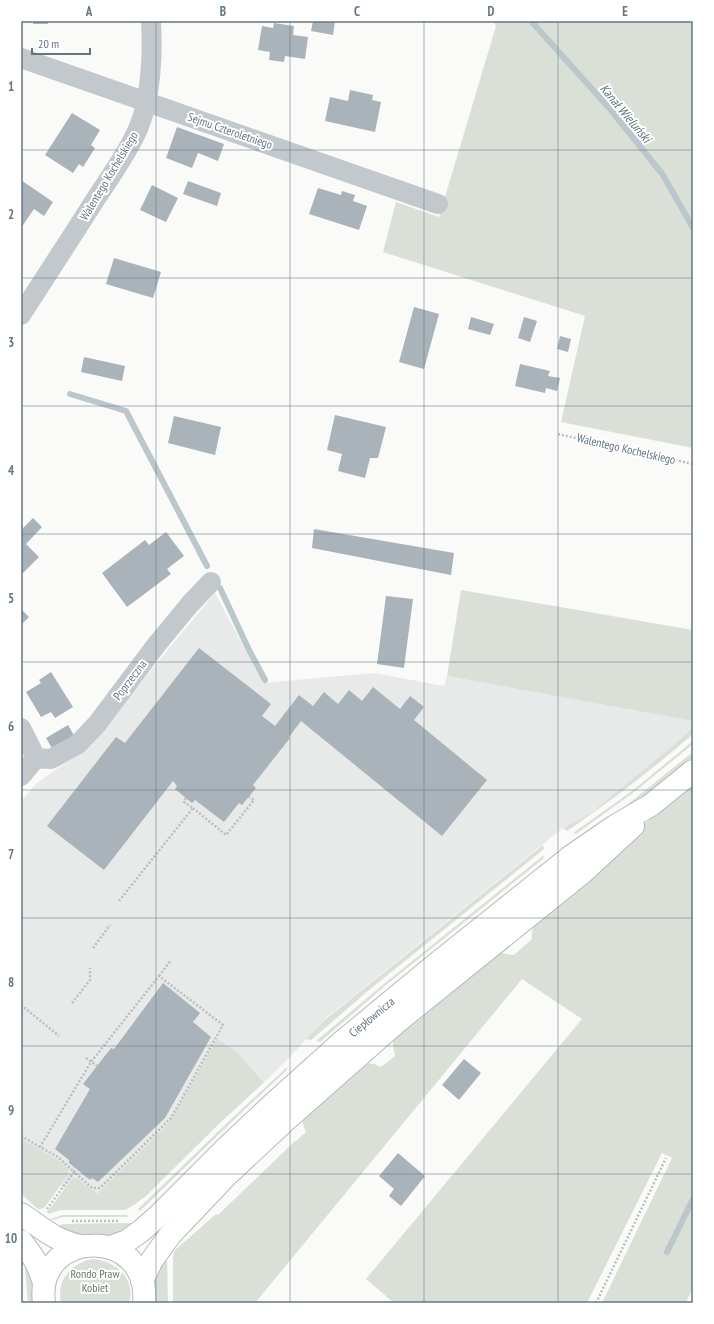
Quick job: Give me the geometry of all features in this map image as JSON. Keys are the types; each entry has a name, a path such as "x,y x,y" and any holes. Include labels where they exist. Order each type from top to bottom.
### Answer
{"main road":[{"name":"Ciepłownicza","path":"110,1247 127,1241 141,1231 274,1103 343,1041 429,969 581,849 614,826 650,805 693,771"},
{"name":"Ciepłownicza","path":"142,1282 152,1260 170,1235 254,1150 346,1066 397,1022 590,867 636,823 650,805"},
{"path":"21,1214 46,1232 62,1241 81,1246"},
{"path":"21,1241 40,1268 44,1293"},
{"path":"44,1293 48,1274 53,1265 68,1251 81,1246 91,1245 110,1247 127,1257 136,1267 142,1282 144,1303"}],"street":[{"name":"Walentego Kochelskiego","path":"21,315 129,146 138,129 144,113 150,77 151,21"},
{"name":"Sejmu Czteroletniego","path":"21,58 438,204"},
{"name":"Poprzeczna","path":"36,758 51,759 78,744 97,724 190,604 211,582"},
{"path":"21,728 36,758 21,776"}],"path":[{"name":"Walentego Kochelskiego","path":"558,434 693,464"},
{"path":"186,798 184,802 226,834 254,800 249,797"},
{"path":"119,902 193,808"},
{"path":"93,948 110,925"},
{"path":"40,1147 91,1062 171,960"},
{"path":"72,1003 90,980 90,968"},
{"path":"21,1136 58,1158 92,1188 100,1188 171,1118 223,1025 159,976"},
{"path":"21,1005 59,1036"},
{"path":"86,1058 97,1066"},
{"path":"596,1303 666,1158"},
{"path":"46,1209 77,1169"},
{"path":"70,1221 123,1221"}],"shaded area":[{"path":"215,593 263,683 374,673 444,686 447,676 693,721 693,727 590,814 563,828 326,1018 287,1060 128,1205 80,1204 21,1149 21,801 37,783 81,752 104,727"}],"green space":[{"path":"493,21 693,21 693,448 561,422 585,316 383,252 396,202 439,217 496,26"},
{"path":"461,590 693,630 693,721 447,676"},
{"path":"693,727 693,734 663,760 600,808 567,831 563,828 590,814"},
{"path":"693,741 693,744 633,793 576,834 573,833 632,791"},
{"path":"693,752 693,757 645,796 613,816"},
{"path":"693,785 693,1287 686,1303 602,1303 672,1158 662,1153 587,1303 394,1303 366,1279 582,1019 522,979 255,1303 173,1303 174,1251 216,1214 218,1215 306,1132 302,1118 364,1063 374,1064 381,1067 395,1056 393,1038 500,953 514,955 532,939 534,922 631,835 653,817 658,815 658,813"},
{"path":"543,845 544,849 369,990 311,1040 306,1039 326,1019"},
{"path":"544,855 543,859 386,985 320,1042 316,1041 385,983"},
{"path":"217,1039 238,1053 263,1082 287,1061 221,1122 146,1196 134,1205 125,1210 61,1210 48,1214 47,1212 73,1178 77,1178 97,1194 167,1125"},
{"path":"287,1067 287,1070 140,1211 138,1209 229,1121"},
{"path":"21,1139 58,1160 68,1169 68,1175 45,1207 41,1209 38,1209 21,1194"},
{"path":"62,1215 127,1215 129,1217 63,1217 53,1220 51,1219"},
{"path":"134,1223 115,1236 77,1236 54,1228 63,1224"},
{"path":"167,1257 168,1303 154,1303 155,1272"},
{"name":"Rondo Praw Kobiet","path":"93,1259 109,1263 122,1272 130,1286 129,1303 61,1303 61,1287 67,1274 78,1264"},
{"path":"26,1263 32,1264 36,1303 28,1303"}],"building":[{"path":"33,21 48,21 48,24 33,24"},
{"path":"313,21 335,21 333,35 311,31"},
{"path":"274,23 294,26 293,35 308,37 305,59 285,56 284,62 269,60 270,52 258,50 262,26 273,28"},
{"path":"350,90 373,95 372,100 381,102 375,132 325,121 330,97 348,101"},
{"path":"72,113 100,130 91,145 95,148 83,167 79,164 73,173 45,155"},
{"path":"177,127 224,144 218,161 198,153 192,168 166,158"},
{"path":"21,180 53,202 44,216 34,209 21,228"},
{"path":"188,181 221,193 217,206 183,194"},
{"path":"152,185 178,198 166,222 140,210"},
{"path":"318,188 341,195 342,191 355,195 353,201 367,206 359,230 309,214"},
{"path":"114,258 161,272 153,298 106,284"},
{"path":"414,307 439,314 424,369 399,362"},
{"path":"471,317 494,324 490,335 468,329"},
{"path":"524,317 537,321 530,342 518,338"},
{"path":"560,336 571,339 568,352 557,349"},
{"path":"84,357 125,366 122,381 81,372"},
{"path":"520,364 550,371 548,376 560,378 557,391 546,388 545,393 515,386"},
{"path":"335,415 386,427 378,458 370,458 365,478 338,471 342,454 327,450"},
{"path":"174,416 221,427 215,455 168,443"},
{"path":"33,518 42,527 26,544 39,557 23,573 21,571 21,548 23,546 21,545 21,530"},
{"path":"314,529 454,553 451,575 312,548"},
{"path":"166,532 184,556 167,569 171,574 127,607 102,573 145,540 149,545"},
{"path":"386,596 413,599 404,668 377,664"},
{"path":"21,609 29,617 21,625"},
{"path":"199,648 271,704 262,716 275,726 299,695 313,706 324,692 338,704 349,690 362,701 373,687 400,709 410,696 424,707 414,720 487,780 442,836 301,721 289,737 290,738 253,785 256,788 242,805 239,803 224,822 195,800 192,803 175,789 177,786 173,781 104,870 47,826 116,737 125,743"},
{"path":"51,672 73,707 55,718 51,712 41,717 26,692 41,683 39,680"},
{"path":"68,725 75,737 53,750 46,738"},
{"path":"163,983 200,1013 193,1022 211,1037 165,1118 98,1182 92,1178 90,1180 55,1149 90,1089 83,1084 111,1048 114,1049"},
{"path":"464,1059 481,1073 459,1100 442,1085"},
{"path":"398,1153 425,1176 401,1206 389,1196 394,1189 379,1176"}],"waterway":[{"name":"Kanał Wieluński","path":"531,21 610,109 663,175 693,228"},
{"path":"70,394 126,411 207,566"},
{"path":"220,588 265,680"},
{"path":"667,1252 693,1199"}]}
